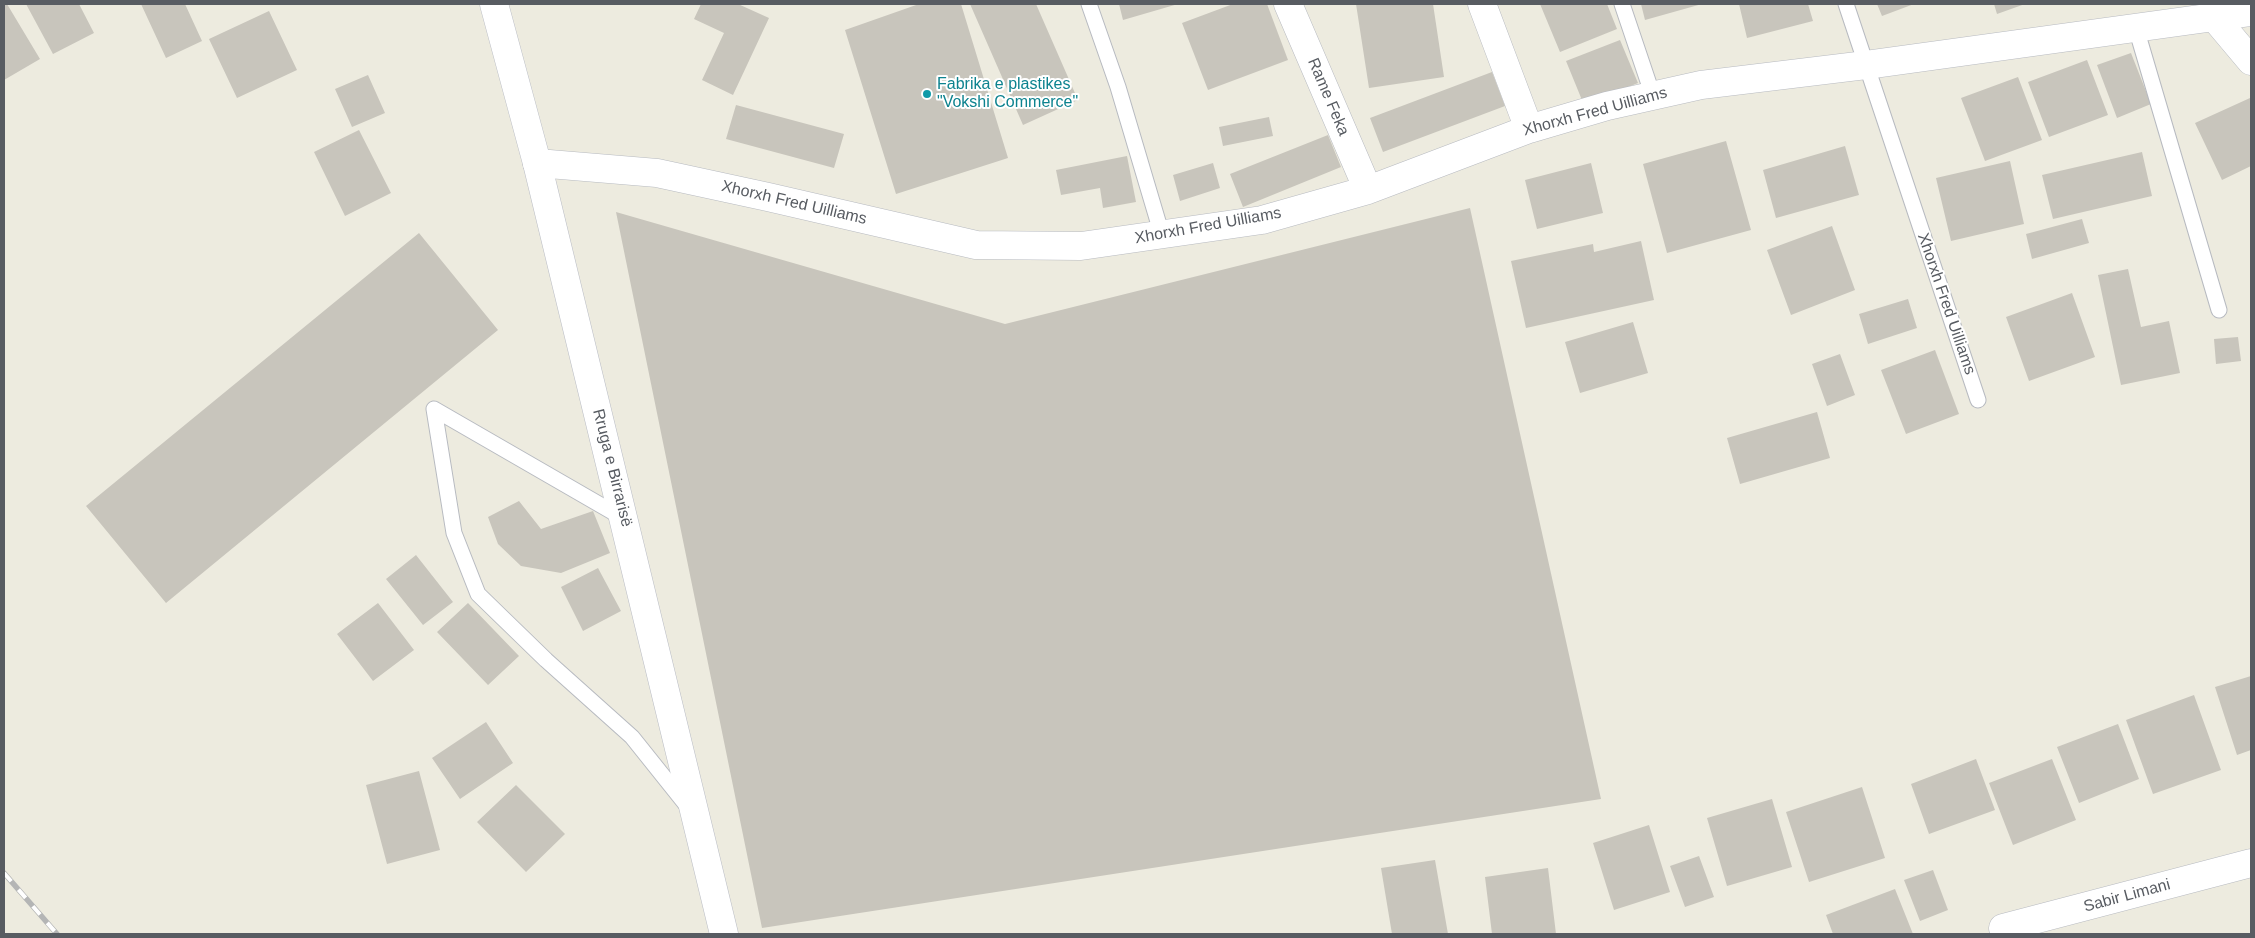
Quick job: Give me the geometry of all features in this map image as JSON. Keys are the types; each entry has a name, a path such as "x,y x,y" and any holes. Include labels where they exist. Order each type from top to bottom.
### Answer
{"street":[{"name":"Rruga e Birrarisë","path":"494,4 537,162 724,934"},
{"name":"Rame Feka","path":"1288,4 1368,190"},
{"path":"1482,4 1529,129"},
{"name":"Xhorxh Fred Uilliams","path":"537,162 656,173 976,245 1081,246 1262,220 1368,190 1529,129 1607,106 1701,85 1866,65 2251,12"},
{"path":"2214,17 2251,61"},
{"name":"Sabir Limani","path":"2003,928 2251,863"}],"lane":[{"path":"1089,4 1118,87 1162,235"},
{"path":"1622,4 1653,96"},
{"name":"Xhorxh Fred Uilliams","path":"1846,4 1978,400"},
{"path":"2136,28 2219,310"},
{"path":"624,519 434,409 454,533 478,594 546,660 632,737 696,818"}],"building":[{"path":"4,4 7,4 40,59 4,80"},
{"path":"26,4 79,4 94,33 53,54"},
{"path":"141,4 185,4 202,41 166,58"},
{"path":"701,4 738,4 769,18 733,95 702,80 724,33 694,19"},
{"name":"Fabrika e plastikes \"Vokshi Commerce\"","path":"919,4 961,4 1008,158 896,194 845,30"},
{"path":"970,4 1036,4 1078,100 1023,125"},
{"path":"1119,4 1178,4 1123,20"},
{"path":"1233,4 1267,4 1288,60 1208,90 1182,23"},
{"path":"1356,4 1433,4 1444,77 1369,88"},
{"path":"1540,4 1607,4 1617,29 1560,52"},
{"path":"1641,4 1702,4 1645,20"},
{"path":"1739,4 1808,4 1813,21 1747,38"},
{"path":"1877,4 1914,4 1882,16"},
{"path":"1994,4 2025,4 1997,14"},
{"path":"269,11 297,70 237,98 209,39"},
{"path":"1620,40 1638,83 1584,105 1566,61"},
{"path":"2131,53 2151,104 2117,118 2097,65"},
{"path":"2087,60 2108,115 2049,137 2028,82"},
{"path":"1492,72 1505,106 1383,152 1370,118"},
{"path":"368,75 385,113 352,127 335,89"},
{"path":"2018,77 2042,140 1985,161 1961,98"},
{"path":"2250,98 2251,166 2222,180 2195,123"},
{"path":"736,105 844,134 834,168 726,139"},
{"path":"1269,117 1273,136 1223,146 1219,127"},
{"path":"359,130 391,193 345,216 314,152"},
{"path":"1328,135 1341,167 1243,207 1230,174"},
{"path":"1726,141 1751,230 1667,253 1643,164"},
{"path":"1845,146 1859,195 1776,218 1763,170"},
{"path":"2142,152 2152,196 2053,219 2042,175"},
{"path":"1127,156 1136,202 1103,208 1100,188 1061,195 1056,170"},
{"path":"2010,161 2024,224 1951,241 1936,178"},
{"path":"1213,163 1220,188 1180,201 1173,175"},
{"path":"1591,163 1603,213 1537,229 1525,180"},
{"path":"1470,208 1601,799 762,928 616,212 1005,324"},
{"path":"2082,219 2089,243 2032,259 2026,234"},
{"path":"1832,226 1855,290 1791,315 1767,250"},
{"path":"419,233 498,330 166,603 86,506"},
{"path":"1641,241 1654,300 1526,328 1511,261 1593,244 1594,252"},
{"path":"2128,269 2141,327 2169,321 2180,373 2121,385 2098,275"},
{"path":"2072,293 2095,357 2029,381 2006,317"},
{"path":"1908,299 1917,328 1868,344 1859,314"},
{"path":"1633,322 1648,373 1580,393 1565,342"},
{"path":"2238,337 2241,361 2216,364 2214,339"},
{"path":"1935,350 1959,414 1906,434 1881,370"},
{"path":"1840,354 1855,395 1827,406 1812,364"},
{"path":"1817,412 1830,458 1740,484 1727,438"},
{"path":"519,501 541,529 593,511 610,553 561,573 521,566 498,544 488,517"},
{"path":"416,555 453,602 423,625 386,579"},
{"path":"598,568 621,611 583,631 561,587"},
{"path":"378,603 414,650 373,681 337,634"},
{"path":"468,603 519,656 488,685 437,632"},
{"path":"2251,676 2251,750 2237,755 2215,687"},
{"path":"2194,695 2221,770 2153,794 2126,720"},
{"path":"486,722 513,763 460,799 432,758"},
{"path":"2118,724 2139,779 2079,803 2057,747"},
{"path":"1976,759 1995,810 1929,834 1911,784"},
{"path":"2052,759 2076,820 2013,845 1989,783"},
{"path":"419,771 440,850 387,864 366,785"},
{"path":"516,785 565,834 526,872 477,822"},
{"path":"1862,787 1885,858 1809,882 1786,812"},
{"path":"1772,799 1792,867 1727,886 1707,818"},
{"path":"1649,825 1670,892 1614,910 1593,843"},
{"path":"1699,856 1714,897 1685,907 1670,866"},
{"path":"1435,860 1448,934 1392,934 1381,868"},
{"path":"1548,868 1556,934 1492,934 1485,877"},
{"path":"1933,870 1948,910 1920,921 1904,880"},
{"path":"1895,889 1913,934 1833,934 1826,915"}],"railway":[{"path":"4,873 57,934"}],"place":[{"name":"Fabrika e plastikes \"Vokshi Commerce\"","path":"927,94"}]}
